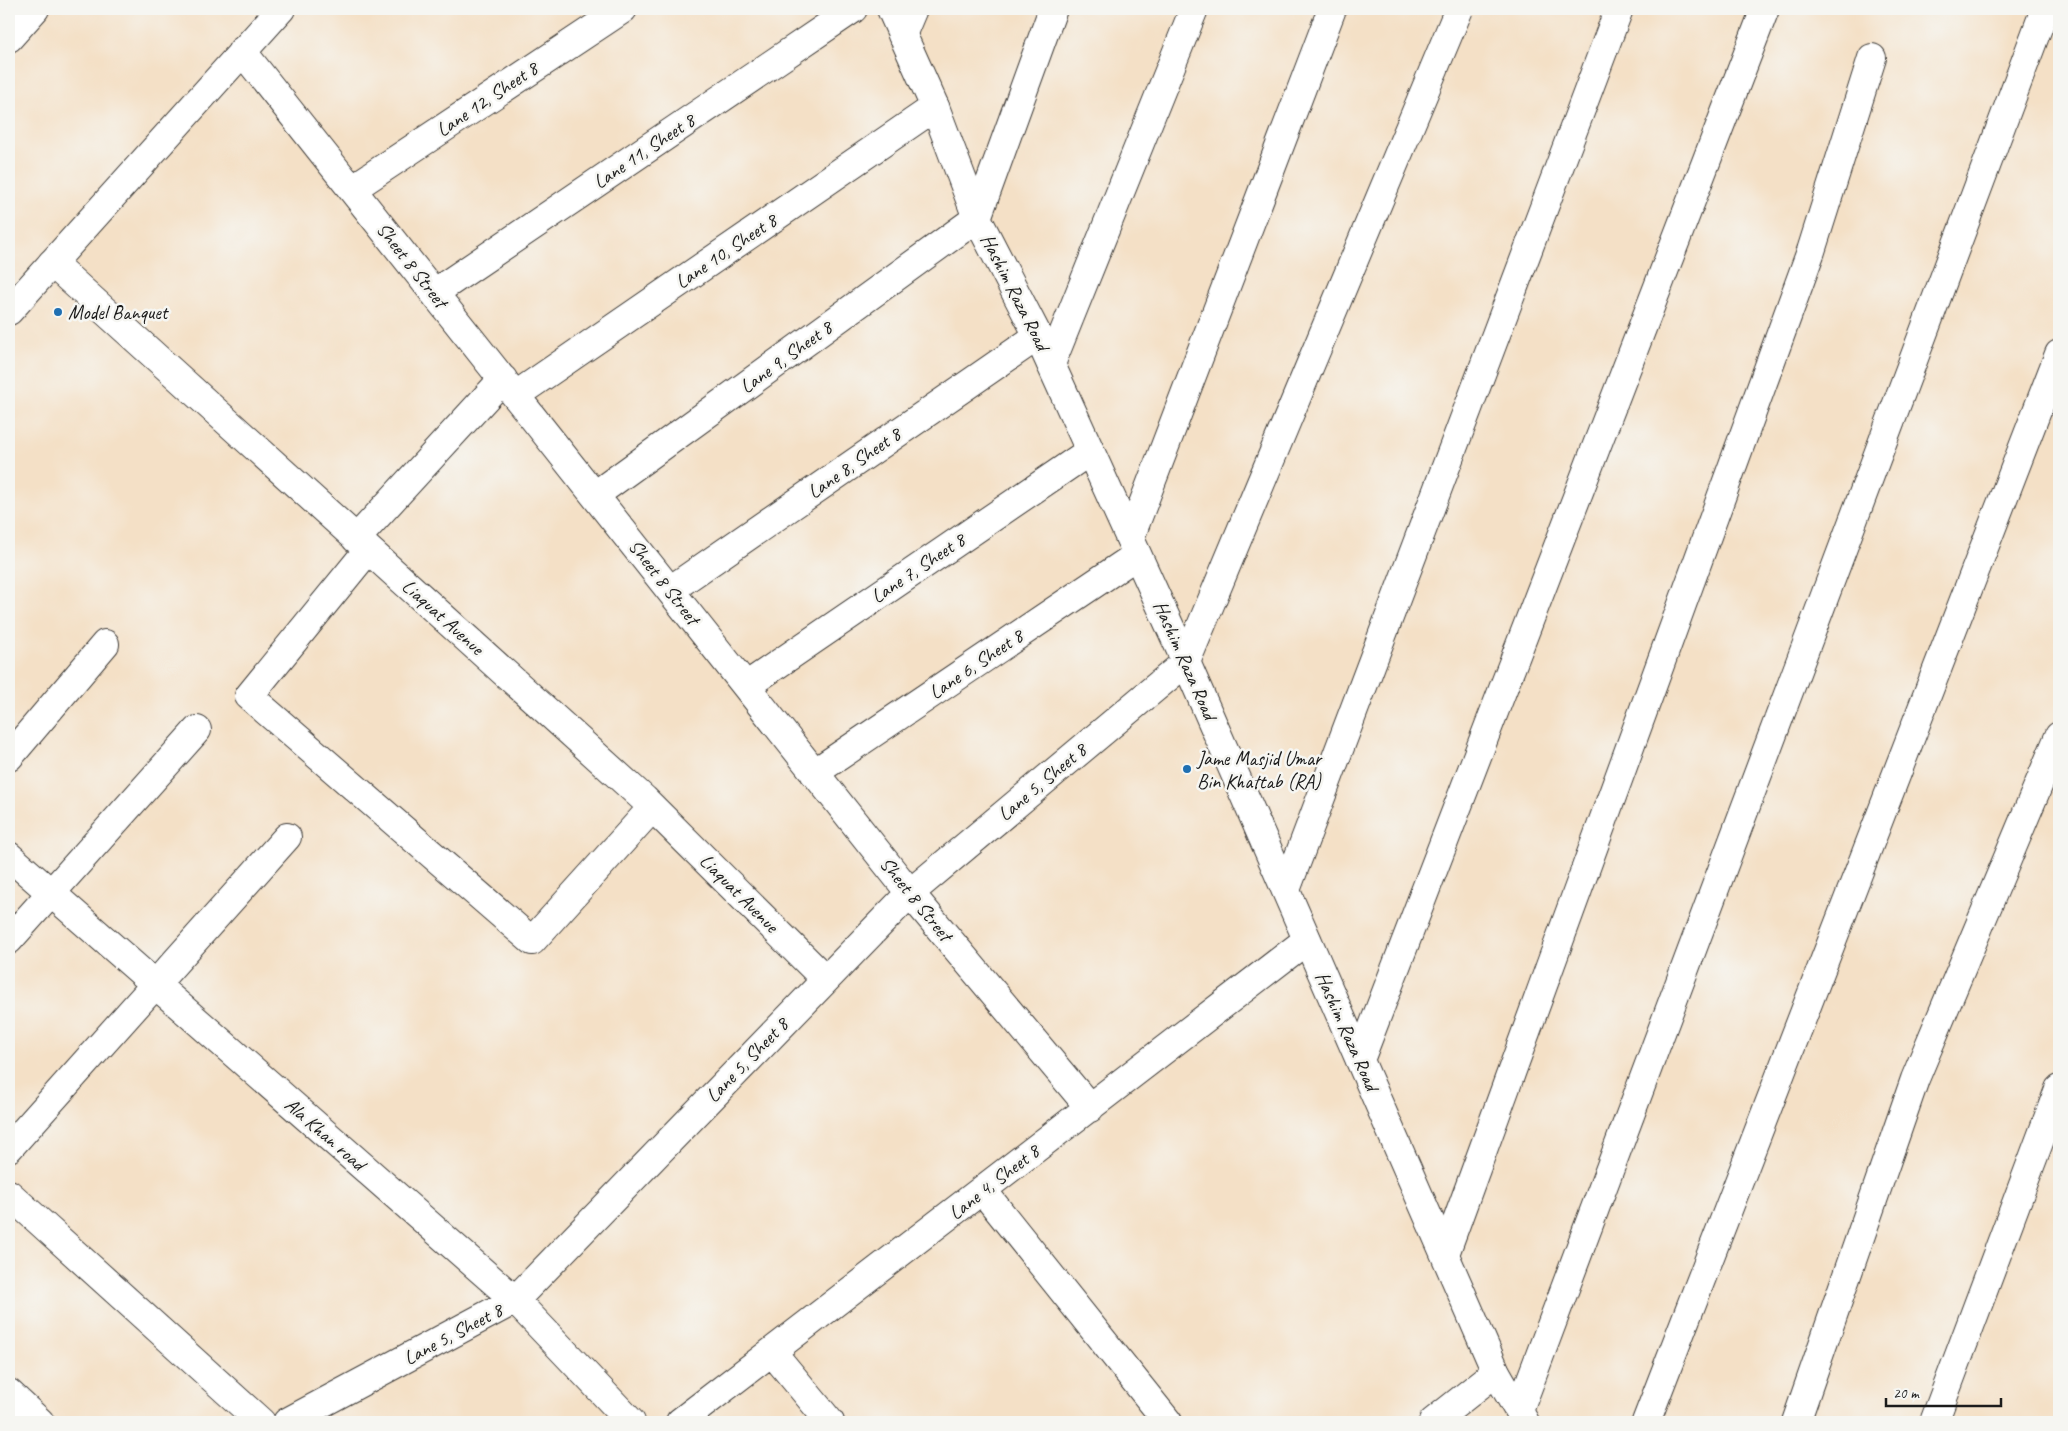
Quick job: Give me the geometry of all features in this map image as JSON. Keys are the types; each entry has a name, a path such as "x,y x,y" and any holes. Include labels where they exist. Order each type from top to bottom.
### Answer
{"street":[{"path":"9,38 35,9"},
{"path":"9,311 281,9"},
{"name":"Lane 12, Sheet 8","path":"352,189 623,9"},
{"name":"Lane 11, Sheet 8","path":"434,293 853,9"},
{"name":"Hashim Raza Road","path":"891,9 935,107 977,218 1051,364 1186,662 1496,1372 1522,1417"},
{"path":"902,35 912,9"},
{"path":"977,218 1052,9"},
{"path":"1051,364 1194,9"},
{"path":"1133,547 1332,9"},
{"path":"1186,662 1459,9"},
{"path":"1286,890 1619,9"},
{"path":"1360,1060 1765,9"},
{"path":"1522,1417 2045,9"},
{"name":"Sheet 8 Street","path":"242,51 910,893 1090,1108"},
{"path":"1445,1254 1811,251 1872,58"},
{"name":"Lane 10, Sheet 8","path":"652,808 532,941 249,696 362,544 509,387 935,107"},
{"name":"Lane 9, Sheet 8","path":"595,495 977,218"},
{"name":"Liaquat Avenue","path":"52,263 652,808 825,979"},
{"name":"Lane 8, Sheet 8","path":"670,590 1038,336"},
{"path":"1646,1422 2059,354"},
{"name":"Lane 7, Sheet 8","path":"746,686 1090,451"},
{"name":"Lane 6, Sheet 8","path":"814,773 1133,547"},
{"path":"9,756 105,644"},
{"name":"Lane 5, Sheet 8","path":"287,1422 515,1300 910,893 1186,662"},
{"path":"9,940 197,730"},
{"path":"1796,1422 1915,1079 2051,780 2059,736"},
{"path":"9,1148 287,837"},
{"name":"Ala Khan road","path":"9,856 515,1300 631,1422"},
{"name":"Lane 4, Sheet 8","path":"680,1422 1308,940"},
{"path":"1934,1422 2059,1089"},
{"path":"983,1191 1168,1422"},
{"path":"9,1194 261,1422"},
{"path":"772,1352 830,1422"},
{"path":"1433,1422 1496,1372"},
{"path":"9,1393 40,1422"}],"place":[{"name":"Model Banquet","path":"58,312"},
{"name":"Jame Masjid Umar Bin Khattab (RA)","path":"1187,769"}]}
